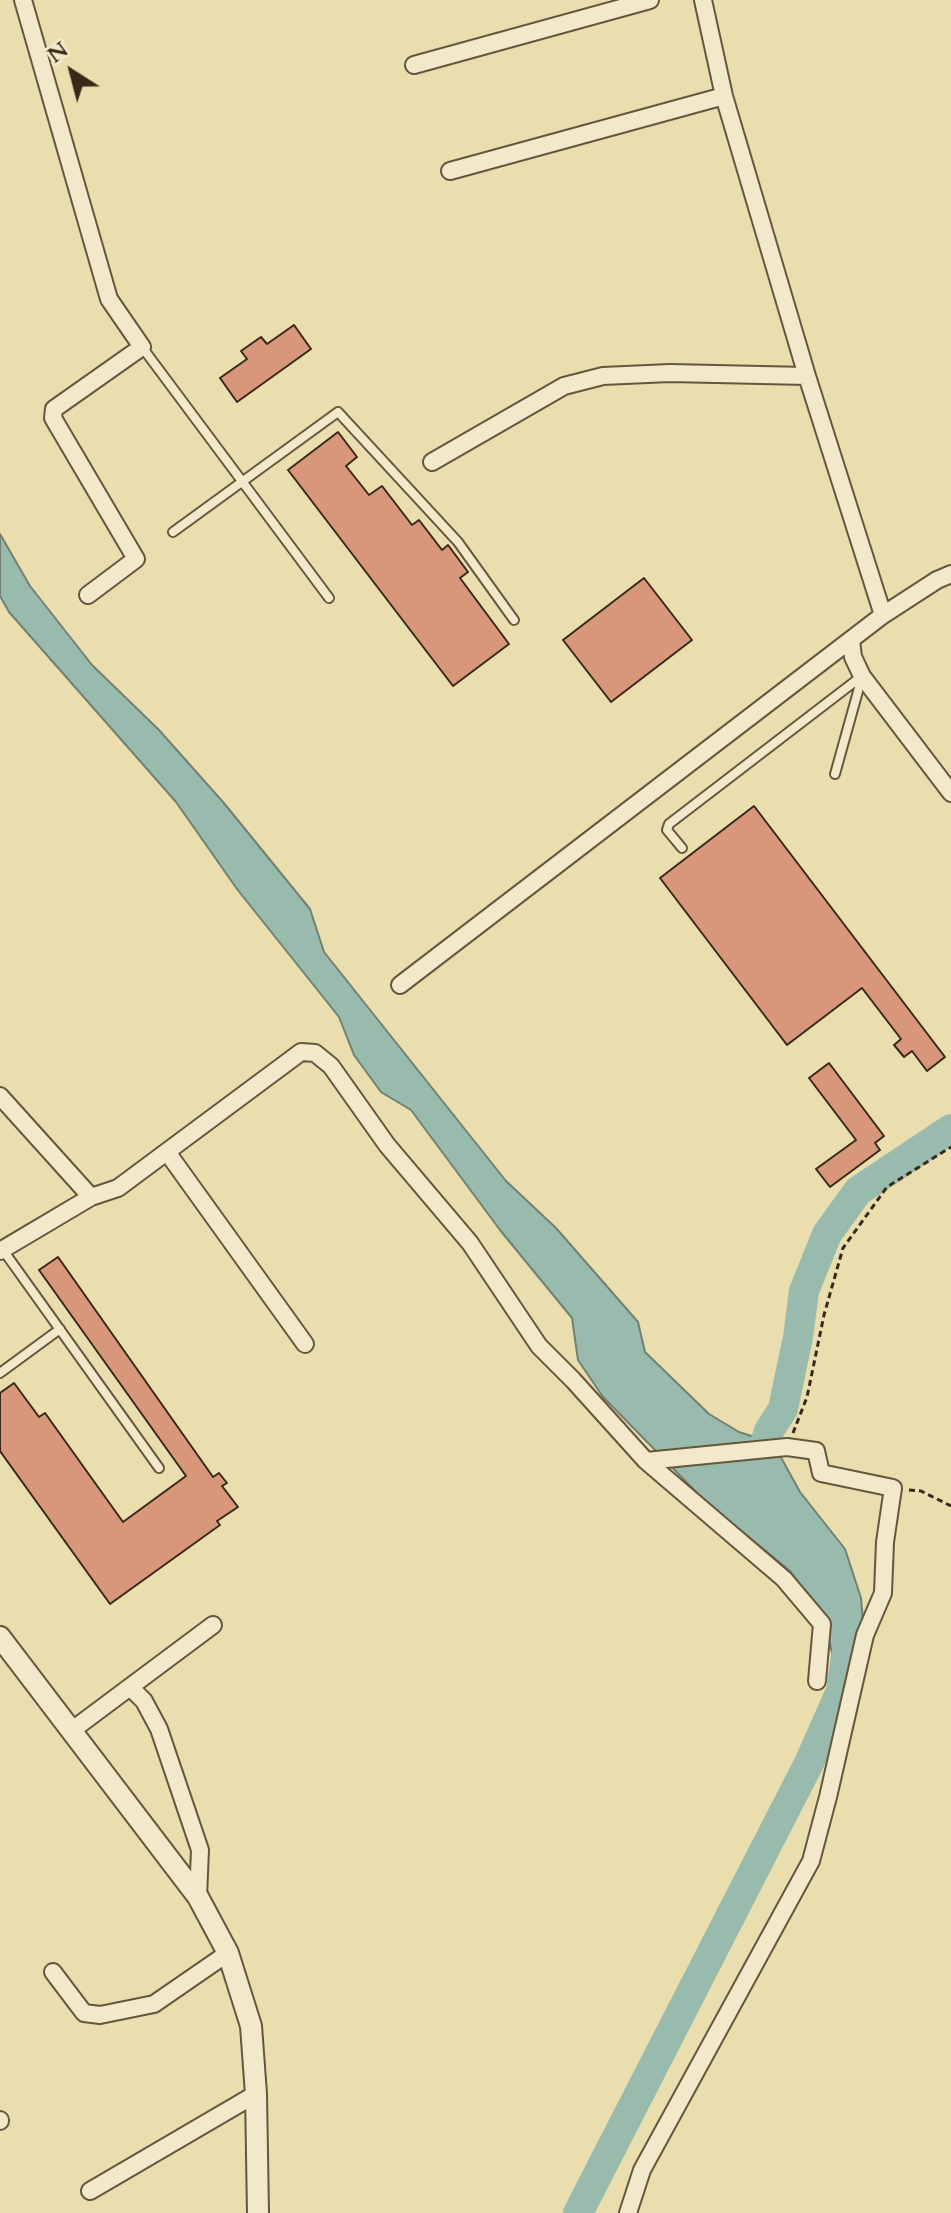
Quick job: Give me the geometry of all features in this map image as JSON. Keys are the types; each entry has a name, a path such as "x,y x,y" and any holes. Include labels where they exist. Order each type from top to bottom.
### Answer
{"street":[{"path":"23,0 105,288 109,299 142,347 54,409 53,418 136,559 88,595"},
{"path":"414,65 650,0"},
{"path":"703,0 724,96 807,376 883,615"},
{"path":"450,171 724,96"},
{"path":"432,462 564,386 603,376 670,373 807,376"},
{"path":"400,985 883,615 951,574"},
{"path":"851,640 853,657 862,676 951,793"},
{"path":"1,1250 91,1197 118,1188 301,1052 315,1053 331,1066 387,1145 470,1243 539,1346 653,1460 784,1579 822,1624 817,1681"},
{"path":"0,1096 91,1197"},
{"path":"167,1152 305,1344"},
{"path":"628,2213 642,2170 811,1861 865,1635 883,1593 885,1542 893,1488 821,1473 816,1451 786,1447 653,1460"},
{"path":"71,1731 213,1625"},
{"path":"0,1637 198,1897 228,1953 251,2026 256,2094 258,2213"},
{"path":"130,1687 144,1701 159,1729 200,1850 198,1897"},
{"path":"53,1972 84,2013 100,2015 154,2004 228,1953"},
{"path":"90,2191 256,2094"}],"lane":[{"path":"142,347 329,598"},
{"path":"173,532 338,412 458,542 514,620"},
{"path":"835,774 862,676"},
{"path":"682,848 667,830 669,824 862,676"},
{"path":"1,1250 159,1468"},
{"path":"0,1373 60,1329"}],"path":[{"path":"786,1447 807,1397 824,1315 843,1248 887,1187 951,1147"},
{"path":"893,1488 921,1491 951,1506"}],"shaded area":[{"path":"0,534 30,586 92,665 159,730 223,802 310,909 324,952 506,1181 556,1228 638,1322 645,1352 709,1414 739,1432 773,1443 800,1492 845,1549 861,1598 863,1621 841,1691 823,1615 790,1571 706,1502 603,1397 578,1360 572,1318 500,1230 411,1110 381,1092 354,1055 339,1017 237,889 176,802 9,612 0,596"}],"building":[{"path":"294,325 311,349 237,402 220,378 247,359 241,351 261,337 267,344"},
{"path":"338,432 357,457 346,466 369,495 382,486 412,525 419,520 442,550 448,545 468,572 460,578 509,644 453,686 288,470"},
{"path":"644,578 692,640 611,702 563,640"},
{"path":"754,806 945,1057 927,1071 912,1051 904,1057 894,1045 901,1039 862,988 787,1045 660,878"},
{"path":"829,1063 884,1136 875,1143 880,1150 830,1187 816,1169 856,1140 809,1078"},
{"path":"58,1257 213,1477 219,1473 227,1483 222,1486 238,1507 217,1521 220,1525 110,1604 0,1451 0,1393 14,1383 39,1417 45,1413 123,1522 186,1476 39,1270"}],"waterway":[{"path":"767,1480 761,1456 769,1431 783,1409 804,1291 827,1234 858,1191 951,1129"},
{"path":"578,2213 809,1763 841,1691 847,1650"}]}
